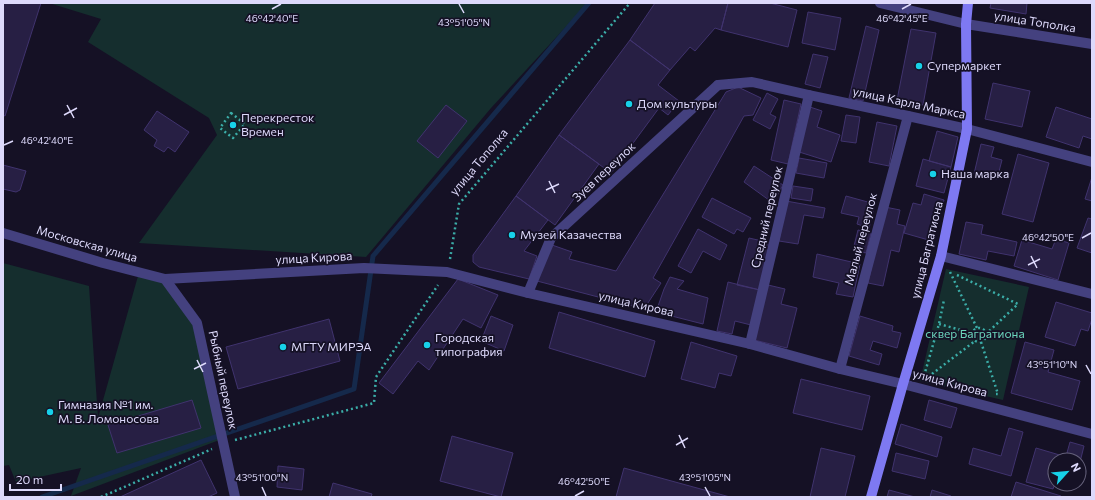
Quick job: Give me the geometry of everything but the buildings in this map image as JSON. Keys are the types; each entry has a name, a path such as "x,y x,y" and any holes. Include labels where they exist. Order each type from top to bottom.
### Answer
{"main road":[{"name":"улица Багратиона","path":"871,497 941,256 967,129 966,24 968,3"}],"street":[{"name":"улица Тополка","path":"880,3 966,24 1092,44"},
{"name":"улица Карла Маркса","path":"718,85 752,82 808,96 967,129 1092,162"},
{"name":"Зуев переулок","path":"528,293 551,238 718,85"},
{"name":"Средний переулок","path":"750,344 808,96"},
{"name":"Малый переулок","path":"840,369 908,116"},
{"name":"Московская улица","path":"3,233 104,263 165,279"},
{"path":"941,256 1092,294"},
{"name":"улица Кирова","path":"165,279 364,268 447,272 528,293 750,344 840,369 903,384 1092,434"},
{"name":"Рыбный переулок","path":"165,279 198,323 235,497"}],"path":[{"name":"улица Тополка","path":"374,403 376,377 447,272 460,204 630,3"},
{"path":"231,113 244,124 234,138 220,128 231,113"},
{"path":"948,279 949,272"},
{"path":"949,272 977,328"},
{"path":"949,272 1018,304 986,334 984,340 981,342"},
{"path":"945,294 939,324 923,380 975,341 981,342"},
{"path":"939,324 972,333"},
{"path":"975,341 972,338 972,333 977,328"},
{"path":"977,328 982,328 986,334"},
{"path":"981,342 998,394"}],"green space":[{"path":"49,3 588,3 491,108 366,257 139,243 217,135 209,118 88,42 101,19"},
{"path":"3,263 89,286 98,418 138,276 163,283 194,322 222,439 71,496 81,468 16,482 9,465 3,466"},
{"name":"сквер Багратиона","path":"946,269 1029,287 1003,400 920,381"}],"waterway":[{"path":"42,497 354,389 373,256 589,3"}],"place":[{"name":"Супермаркет","path":"919,66"},
{"name":"Дом культуры","path":"629,104"},
{"name":"Перекресток Времен","path":"233,125"},
{"name":"Наша марка","path":"933,174"},
{"name":"Музей Казачества","path":"512,235"},
{"name":"Городская типография","path":"427,345"},
{"name":"МГТУ МИРЭА","path":"283,347"},
{"name":"Гимназия №1 им. М. В. Ломоносова","path":"50,412"}]}
